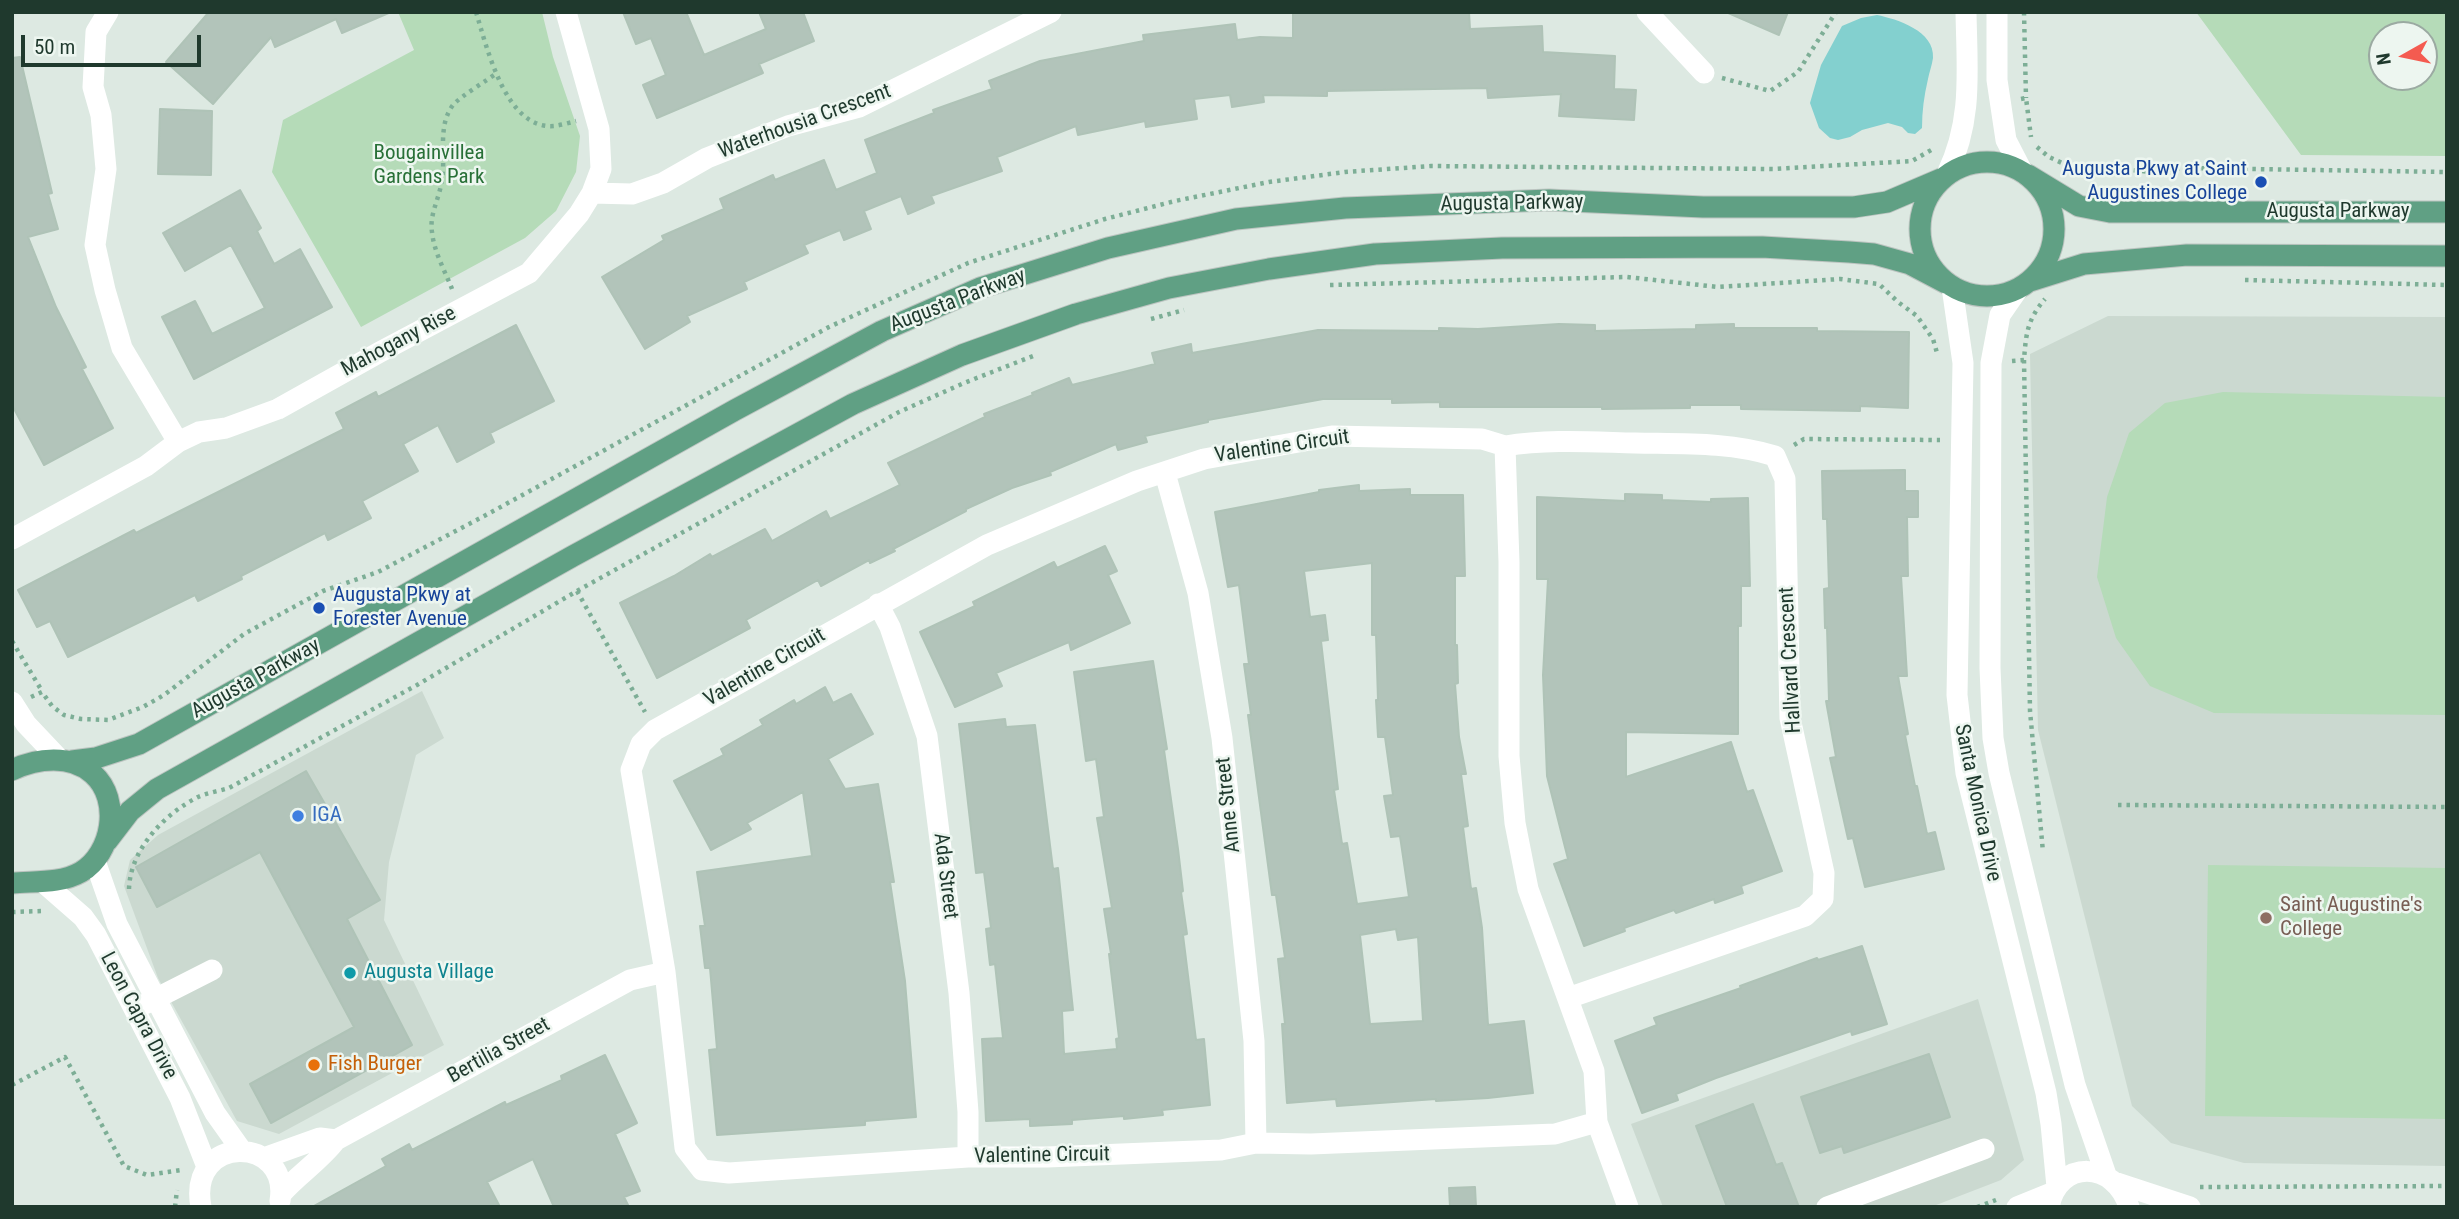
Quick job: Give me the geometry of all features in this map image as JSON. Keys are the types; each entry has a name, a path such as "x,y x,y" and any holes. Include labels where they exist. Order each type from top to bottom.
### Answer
{"main road":[{"path":"1997,162 2025,173 2042,190 2051,208 2054,228 2052,248 2044,266 2024,285 2002,295 1985,297 1968,294 1949,285 1933,269 1924,251 1920,232 1922,212 1929,195 1944,177 1971,163 1997,162"},
{"name":"Augusta Parkway","path":"2025,173 2079,206 2110,212 2447,212"},
{"name":"Augusta Parkway","path":"12,769 27,763 96,758 139,744 735,410 882,331 980,288 1108,248 1236,219 1345,208 1549,200 1703,207 1854,207 1887,202 1944,177"},
{"name":"Augusta Parkway","path":"95,861 130,811 168,782 853,404 950,360 1076,314 1169,288 1269,269 1375,254 1476,249 1762,247 1849,252 1874,254 1910,264 1949,285"},
{"name":"Augusta Parkway","path":"2024,285 2084,264 2187,255 2447,256"},
{"path":"66,761 93,774 103,787 110,816 107,841"},
{"path":"24,880 63,880 80,873 95,861"}],"street":[{"path":"108,12 96,32 93,87 101,115 106,169 95,244 122,348 178,442"},
{"name":"Mahogany Rise","path":"12,539 146,466 178,442 199,432 226,428 278,409 529,273 579,214 592,194 601,169 599,129 566,12"},
{"name":"Waterhousia Crescent","path":"592,194 632,194 663,183 707,158 788,126 859,107 1051,12"},
{"path":"1647,12 1704,73"},
{"path":"1944,177 1959,151 1968,109 1966,12"},
{"path":"1997,12 1997,80 2006,140 2025,173"},
{"name":"Santa Monica Drive","path":"1949,285 1963,363 1957,695 1960,731 1966,773 2046,1093 2052,1124 2053,1195"},
{"name":"Santa Monica Drive","path":"2024,285 2000,315 1991,363 1990,668 1993,737 1999,773 2075,1085 2112,1179 2125,1195 2129,1207"},
{"name":"Valentine Circuit","path":"1506,446 1482,439 1332,436 1204,459 1137,481 987,545 655,730 641,744 631,770 666,972 685,1148 702,1170 729,1173 968,1157 1047,1157 1221,1150 1256,1143 1311,1144 1555,1134 1597,1122"},
{"path":"1628,1207 1597,1122 1594,1071 1528,889 1515,823 1509,756 1506,446 1539,441 1712,445 1752,449 1775,456"},
{"name":"Hallvard Crescent","path":"1568,998 1805,916 1823,899 1824,873 1790,718 1785,479 1775,456"},
{"name":"Anne Street","path":"1165,473 1198,593 1222,738 1254,1041 1256,1143"},
{"name":"Ada Street","path":"878,604 890,627 928,736 959,993 968,1112 968,1157"},
{"path":"13,704 26,724 66,761"},
{"name":"Leon Capra Drive","path":"95,861 117,924 215,1113 242,1151"},
{"name":"Leon Capra Drive","path":"24,880 83,917 96,935 180,1098 207,1167"},
{"path":"134,1010 212,970"},
{"name":"Bertilia Street","path":"280,1203 303,1171 327,1153 336,1140 630,980 666,972"},
{"name":"Bertilia Street","path":"264,1158 320,1138 336,1140"},
{"path":"1827,1207 1984,1149"},
{"path":"201,1207 199,1185 207,1167 216,1158 229,1152 242,1151 264,1158 270,1163 280,1180 280,1203"},
{"path":"2017,1207 2053,1195 2066,1178 2079,1172 2093,1171 2112,1179 2193,1197"}],"path":[{"path":"476,12 507,97 519,112 534,123 553,126 595,116"},
{"path":"1704,73 1770,91 1798,72 1836,12"},
{"path":"2024,12 2026,98 2032,142 2049,157 2062,163 2151,172 2183,168 2447,172"},
{"path":"460,309 431,230 433,211 443,177 445,121 454,104 497,73"},
{"path":"2000,101 2026,98"},
{"path":"12,641 52,706 64,715 108,720 164,695 244,634 323,592 378,572 474,522 829,327 968,263 1105,219 1175,201 1269,182 1345,172 1431,166 1773,169 1892,163 1912,161 1925,155 1940,141"},
{"path":"2024,360 2030,711 2043,853"},
{"path":"1775,456 1804,439 1940,440"},
{"path":"577,591 655,730"},
{"path":"13,704 42,692"},
{"path":"2118,805 2447,807"},
{"path":"12,1085 65,1057 124,1166 147,1175 181,1170"},
{"path":"2193,1197 2447,1186"}],"shaded area":[{"name":"Saint Augustine's College","path":"2108,316 2447,317 2447,1166 2244,1163 2171,1143 2132,1106 2038,730 2030,354"},
{"path":"422,691 444,738 416,755 389,862 384,920 444,1045 279,1134 237,1121 158,978 124,886 130,860 158,835"},
{"path":"1978,999 2024,1160 2001,1180 1931,1207 1663,1207 1631,1124"}],"green space":[{"name":"Bougainvillea Gardens Park","path":"398,12 542,12 553,57 580,136 576,172 556,211 525,238 361,327 272,172 283,120 414,50"},
{"path":"2196,12 2447,12 2447,156 2301,155"},
{"path":"2223,392 2447,397 2447,715 2214,713 2150,686 2116,638 2097,577 2107,497 2129,433 2165,403"},
{"path":"2208,865 2447,868 2447,1119 2205,1116"}],"water":[{"path":"1877,15 1913,28 1928,40 1932,49 1933,58 1924,97 1922,128 1915,134 1908,133 1902,127 1888,123 1862,130 1850,137 1838,140 1830,138 1819,128 1810,103 1821,65 1842,26"}],"building":[{"path":"209,12 391,12 342,33 336,19 275,47 271,37 213,104 166,62"},
{"path":"623,12 686,12 704,55 766,29 759,12 803,12 814,41 759,64 763,73 657,118 643,85 666,75 651,38 636,44"},
{"path":"1293,12 1469,12 1470,29 1542,26 1543,52 1615,56 1614,89 1636,90 1634,120 1559,116 1561,94 1488,98 1487,88 1327,91 1327,96 1263,95 1264,102 1232,107 1230,95 1194,99 1197,119 1146,127 1145,121 1078,135 1076,126 997,157 1002,171 931,196 934,203 908,214 901,196 864,211 871,229 844,240 840,230 804,245 808,253 744,282 747,289 687,316 690,322 645,349 602,277 664,240 662,236 724,209 720,199 773,175 775,180 824,160 836,190 877,173 865,140 934,113 933,110 992,89 989,81 1040,61 1144,41 1143,35 1235,24 1237,40 1260,37 1293,38"},
{"path":"1726,12 1788,12 1779,35"},
{"path":"20,57 52,193 48,194 58,229 28,237 56,307 86,367 82,369 113,428 44,465 12,405 12,58"},
{"path":"160,109 212,111 211,175 158,174"},
{"path":"240,190 261,228 257,231 274,264 300,249 332,307 194,379 162,317 195,301 212,334 265,308 231,245 185,271 163,233"},
{"path":"1559,324 1595,325 1595,331 1696,329 1696,325 1734,324 1734,328 1909,332 1908,408 1860,406 1860,411 1741,409 1741,405 1602,409 1440,407 1440,402 1392,403 1392,399 1323,399 1208,420 1145,436 1147,442 1118,450 1116,444 1050,472 1051,475 1012,488 966,509 893,549 895,551 870,563 869,560 821,586 818,580 746,620 750,628 657,678 620,603 674,576 710,554 712,557 765,529 772,541 826,511 830,519 900,485 888,463 985,417 984,414 1069,378 1072,385 1155,364 1152,353 1191,344 1192,353 1318,330 1439,331 1439,328 1478,329"},
{"path":"516,325 554,401 490,433 494,442 457,462 438,425 403,444 418,471 362,501 371,518 328,540 325,533 198,601 195,595 68,657 50,621 37,627 18,590 134,530 136,533 344,429 336,413 376,392 378,397"},
{"path":"1905,470 1905,491 1918,491 1918,517 1907,517 1908,576 1901,576 1907,676 1898,676 1915,786 1927,834 1935,832 1944,869 1865,887 1853,838 1848,839 1830,758 1836,757 1826,701 1829,701 1824,589 1829,588 1827,519 1823,519 1822,471"},
{"path":"1359,485 1359,491 1410,489 1410,495 1463,495 1465,576 1455,576 1458,683 1455,684 1459,737 1466,774 1461,774 1468,826 1463,827 1471,889 1476,888 1482,928 1488,1025 1524,1021 1533,1093 1337,1106 1336,1099 1287,1103 1282,1024 1285,1024 1278,959 1285,958 1276,895 1272,895 1248,715 1251,715 1244,664 1249,664 1239,585 1228,587 1215,512 1319,490","holes":["1372,563 1372,635 1376,635 1378,737 1385,737 1393,795 1384,796 1391,837 1400,836 1409,897 1357,904 1347,843 1342,844 1334,790 1338,789 1321,641 1328,640 1325,615 1310,617 1304,571","1396,929 1398,940 1418,937 1423,1021 1370,1024 1360,935"]},
{"path":"1625,494 1662,495 1662,500 1711,502 1711,499 1748,498 1750,586 1741,586 1741,626 1738,626 1738,734 1626,732 1626,777 1731,742 1747,792 1753,790 1782,871 1741,886 1743,893 1715,903 1714,899 1676,913 1674,910 1584,946 1554,864 1568,859 1547,776 1543,675 1548,579 1537,579 1537,497 1625,501"},
{"path":"1105,546 1117,571 1108,575 1130,623 1071,650 1069,642 996,673 1002,686 955,707 920,632 975,606 973,602 1054,562 1057,568"},
{"path":"1153,661 1167,749 1164,750 1183,891 1187,934 1183,935 1196,1040 1204,1039 1210,1105 1162,1110 1163,1115 1072,1120 1072,1124 1030,1126 1030,1119 986,1121 982,1039 1003,1038 995,964 990,965 986,929 991,928 984,872 976,873 959,724 1005,719 1006,727 1035,725 1053,869 1058,868 1073,1010 1062,1011 1064,1054 1117,1049 1116,1039 1119,1038 1104,909 1112,908 1097,818 1104,817 1096,759 1086,761 1074,672"},
{"path":"825,687 833,703 851,694 873,734 828,759 845,789 878,784 894,882 890,882 905,981 916,1117 865,1121 865,1125 717,1135 709,1050 717,1049 710,968 705,968 700,926 705,926 697,872 812,856 803,792 747,823 751,829 711,850 674,781 724,755 721,749 763,725 760,720 794,700 796,704"},
{"name":"Augusta Village","path":"306,771 380,900 347,919 412,1045 271,1123 250,1084 354,1027 260,852 157,907 136,867"},
{"path":"1862,946 1887,1024 1852,1035 1851,1031 1716,1078 1676,1094 1678,1100 1642,1113 1615,1041 1657,1025 1654,1018 1817,958 1818,960"},
{"path":"1929,1054 1950,1117 1844,1153 1842,1146 1820,1153 1801,1097"},
{"path":"605,1055 637,1123 615,1134 640,1191 624,1197 629,1207 554,1207 533,1159 487,1182 500,1207 312,1207 386,1166 382,1159 409,1144 412,1150 505,1102 506,1105 562,1080 561,1076"},
{"path":"1753,1104 1776,1165 1782,1163 1799,1207 1727,1207 1696,1126"},
{"path":"1475,1187 1476,1207 1450,1207 1449,1188"}],"place":[{"name":"Augusta Pkwy at Saint Augustines College","path":"2261,182"},
{"name":"Augusta Pkwy at Forester Avenue","path":"319,608"},
{"name":"IGA","path":"298,816"},
{"name":"Saint Augustine's College","path":"2266,918"},
{"name":"Augusta Village","path":"350,973"},
{"name":"Fish Burger","path":"314,1065"}]}
